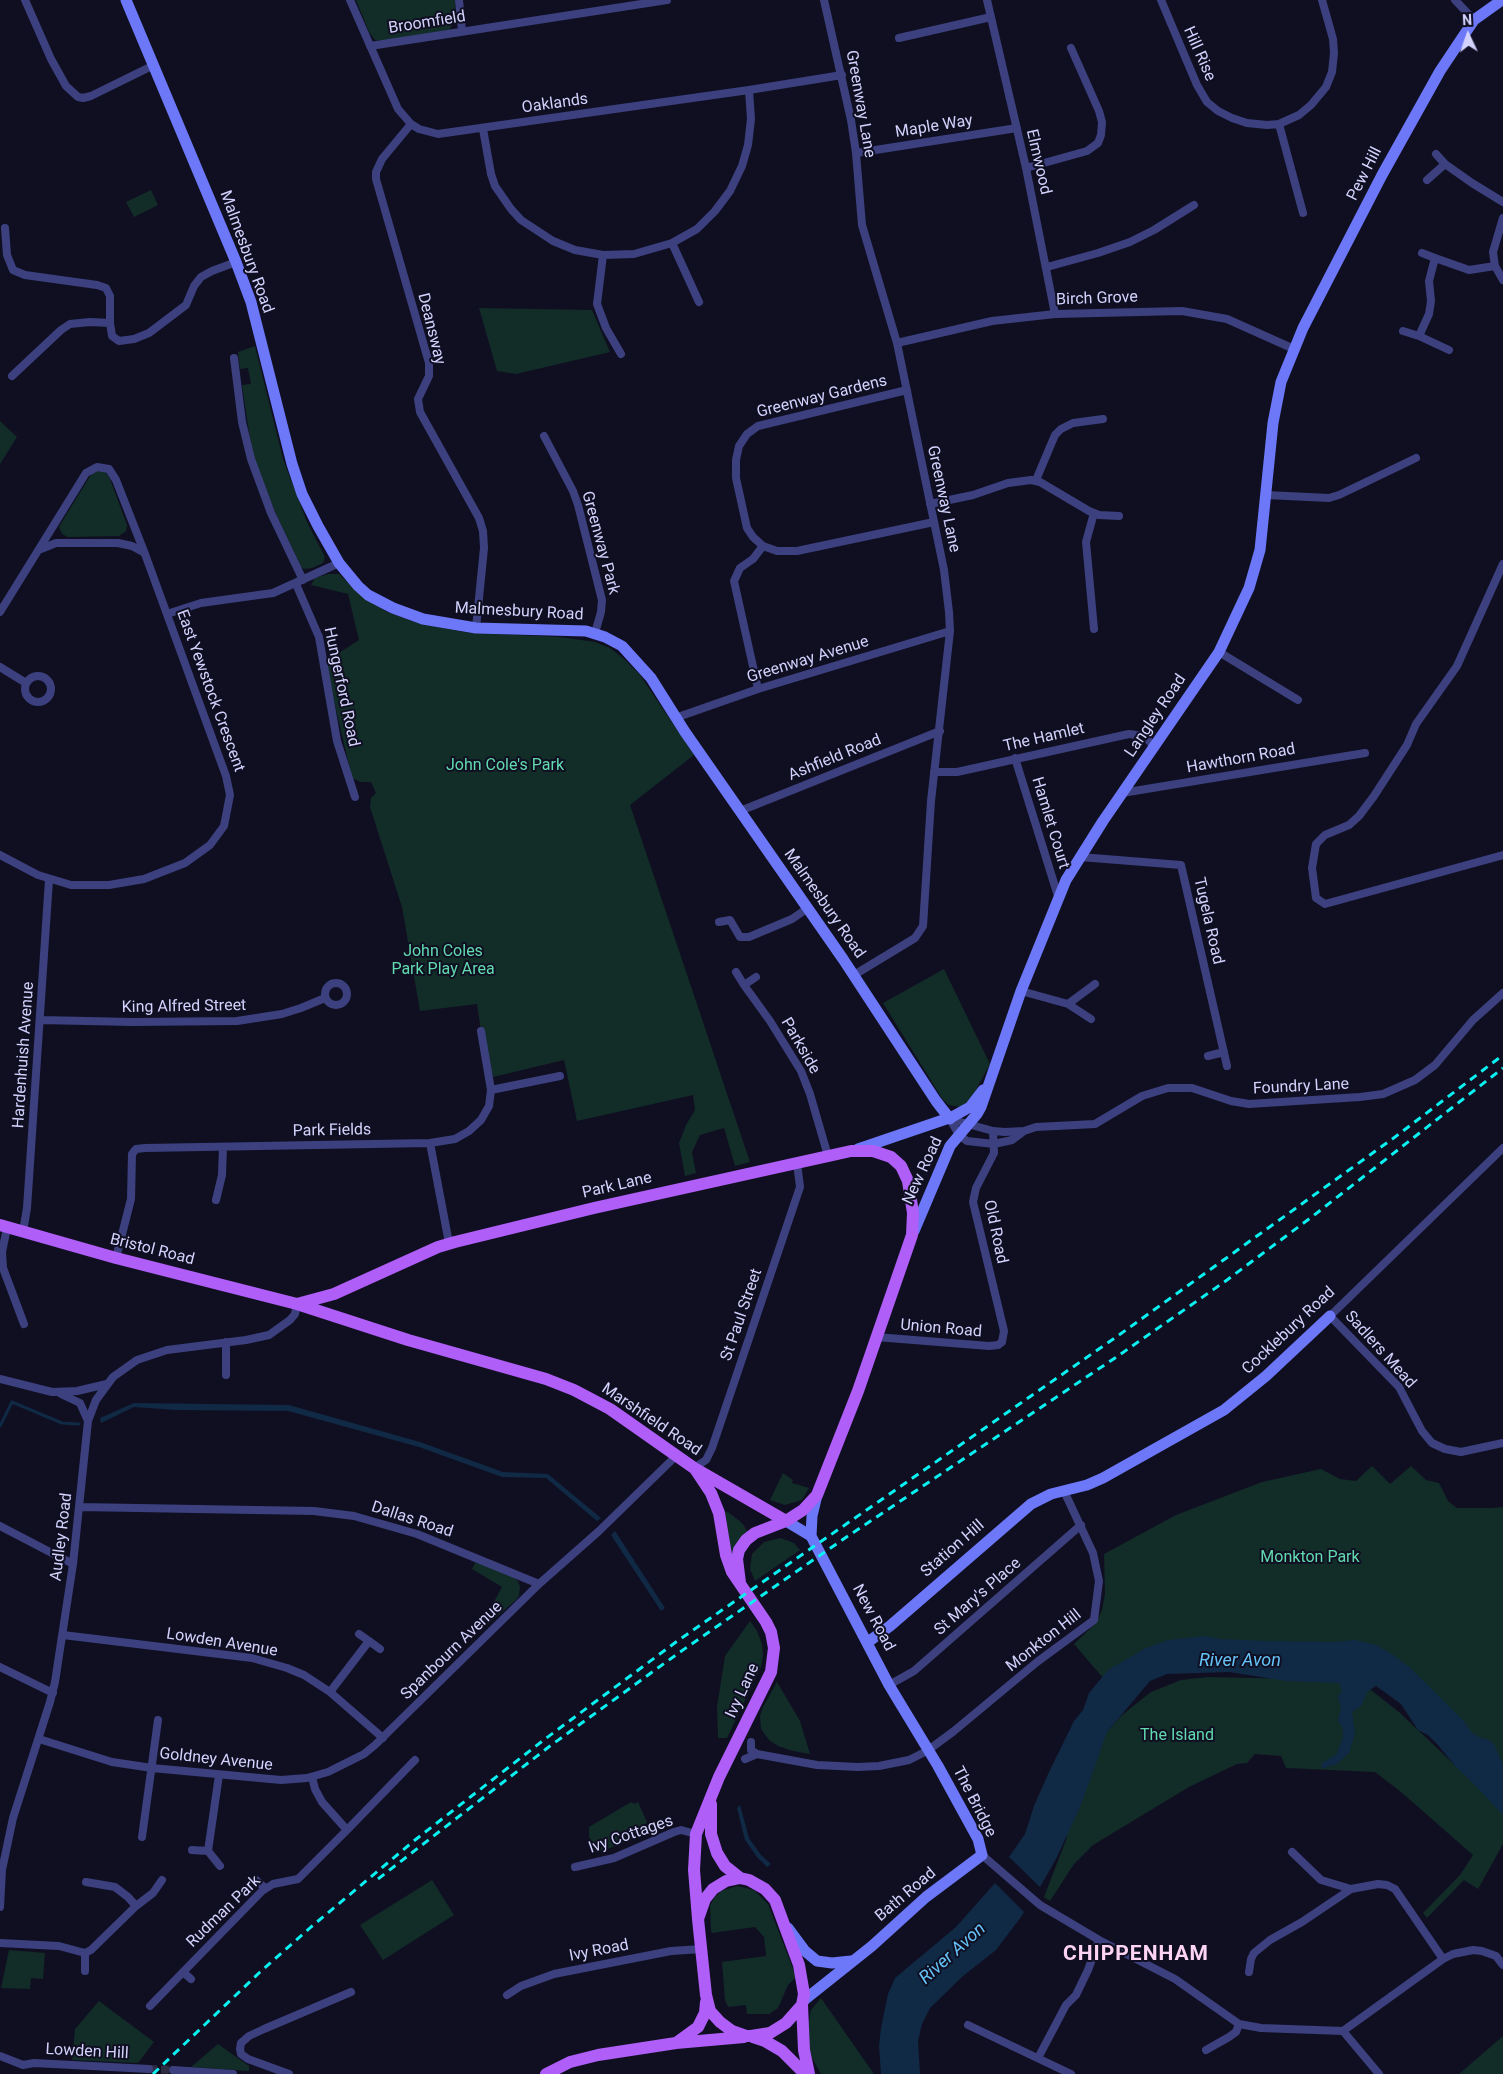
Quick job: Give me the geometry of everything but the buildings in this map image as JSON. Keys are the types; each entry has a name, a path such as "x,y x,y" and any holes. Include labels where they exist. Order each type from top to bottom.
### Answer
{"main road":[{"name":"Malmesbury Road","path":"126,0 251,302 292,464 302,494 339,563 368,595 393,608 423,619 476,628 571,630 594,633 614,640 632,655 651,678 675,718 854,975 936,1101 950,1119"},
{"name":"Pew Hill","path":"1294,348 1413,116 1474,20 1502,0"},
{"name":"Langley Road","path":"968,1125 981,1107 1021,990 1058,896 1080,856 1219,652 1249,588 1260,550 1274,423 1281,382 1294,348"},
{"name":"Langley Road","path":"950,1119 970,1107 988,1083"},
{"name":"Park Lane","path":"297,1304 347,1289 449,1243 594,1208 851,1151 950,1119"},
{"name":"New Road","path":"927,1751 889,1684 811,1536 812,1516 817,1495 912,1235 948,1152 968,1125"},
{"name":"New Road","path":"851,1151 880,1152 891,1157 901,1166 906,1175 910,1193 913,1213 912,1235"},
{"name":"Bristol Road","path":"4,1227 116,1258 297,1304"},
{"path":"347,1289 339,1295 336,1303 338,1311 348,1321"},
{"name":"Marshfield Road","path":"297,1304 415,1342 519,1370 567,1387 620,1415 694,1468 811,1536"},
{"name":"Cocklebury Road","path":"1064,1491 1103,1478 1224,1410 1266,1376 1330,1316"},
{"name":"Ivy Lane","path":"694,1468 711,1493 717,1506 722,1521 728,1564 769,1627 774,1643 774,1661 768,1679 715,1787 696,1834 694,1862 698,1919"},
{"name":"Station Hill","path":"868,1642 890,1626 1025,1508 1041,1499 1064,1491"},
{"name":"New Road","path":"780,1518 807,1508 817,1495"},
{"name":"Ivy Lane","path":"740,1583 737,1562 738,1553 743,1544 755,1533 780,1518"},
{"name":"The Bridge","path":"927,1751 979,1842 982,1855"},
{"name":"Ivy Lane","path":"715,1787 710,1813 714,1844 722,1862 740,1878"},
{"name":"Bath Road","path":"803,2003 926,1897 982,1855"},
{"path":"740,1878 755,1883 769,1893 777,1904 800,1969 807,2074 782,2051 765,2041 728,2028 715,2018 708,2006 698,1919 705,1899 713,1889 726,1881 740,1878"},
{"path":"782,1918 800,1946 814,1959 832,1963 853,1961"},
{"path":"676,2044 698,2027 705,2013 706,1995"},
{"path":"546,2074 578,2059 676,2044 749,2036 777,2029 792,2018 803,2003"}],"street":[{"path":"25,0 51,59 66,86 78,97 90,97 154,65"},
{"path":"350,0 398,109 411,124"},
{"path":"459,0 462,31"},
{"name":"Broomfield","path":"370,46 667,0"},
{"name":"Greenway Lane","path":"824,0 842,75 856,153 862,225 897,343 946,581 950,631 934,772 923,926 915,938 854,975"},
{"name":"Elmwood","path":"987,0 1026,168 1055,314"},
{"name":"Hill Rise","path":"1160,0 1193,78 1207,102 1218,111 1239,121 1262,125 1279,124 1299,115 1311,105 1326,86 1332,72 1334,53 1333,39 1322,0"},
{"path":"1455,0 1474,20"},
{"path":"899,38 991,17"},
{"path":"1026,168 1087,151 1095,146 1101,135 1102,122 1099,111 1071,48"},
{"name":"Oaklands","path":"411,124 438,134 483,129 842,75"},
{"path":"483,129 495,186 511,209 532,228 553,241 575,250 603,255 634,254 672,243 706,221 725,199 737,180 750,132 749,90"},
{"name":"Deansway","path":"411,124 382,159 376,172 376,179 429,363 429,374 418,399 420,412 480,518 484,531 476,628"},
{"path":"1279,124 1303,213"},
{"name":"Maple Way","path":"856,153 1017,128"},
{"path":"1436,154 1445,164 1503,202"},
{"path":"1427,180 1445,164"},
{"path":"1047,267 1130,242 1154,230 1194,205"},
{"path":"1503,218 1493,252 1495,266 1503,280"},
{"path":"5,228 3,250 9,264 18,273 97,284 107,288 110,296 112,336 117,341 125,341 145,335 183,308 201,277 236,262"},
{"path":"672,243 699,302"},
{"path":"1422,253 1469,270 1495,266"},
{"path":"603,255 597,304 606,328 620,354"},
{"path":"1419,336 1429,314 1431,301 1428,281 1435,258"},
{"name":"Birch Grove","path":"897,343 992,321 1055,314 1164,311 1198,313 1242,324 1294,348"},
{"path":"12,376 68,326 83,322 110,323"},
{"path":"1403,331 1449,350"},
{"path":"234,358 242,422 254,470 300,582"},
{"path":"236,378 246,377"},
{"name":"Greenway Gardens","path":"763,546 747,528 736,478 737,452 747,434 758,426 770,421 907,390"},
{"path":"1036,480 1055,435 1061,429 1073,422 1102,418"},
{"name":"Greenway Park","path":"544,436 578,505 602,600 601,612 594,633"},
{"path":"1266,495 1334,496 1349,492 1416,458"},
{"name":"East Yewstock Crescent","path":"0,855 49,880 71,885 89,886 126,883 159,874 185,863 203,850 216,839 224,826 230,804 228,782 145,554 114,475 109,469 102,466 93,468 86,473 38,552"},
{"path":"930,504 973,495 1008,483 1036,480 1094,513 1119,516"},
{"path":"1094,513 1086,542 1094,629"},
{"path":"758,689 734,581 740,568 754,559 763,546 777,551 798,551 934,522"},
{"path":"0,612 38,552 45,546 56,543 126,544 137,548 145,554"},
{"path":"167,614 201,603 273,593 339,563"},
{"path":"1503,564 1457,666 1416,724 1407,745 1374,796 1359,816 1349,825 1326,835 1316,844 1312,868 1316,898 1325,904 1503,855"},
{"name":"Hungerford Road","path":"300,582 319,637 337,741 356,797"},
{"name":"Greenway Avenue","path":"675,718 758,689 950,631"},
{"path":"1219,652 1298,700"},
{"path":"0,667 26,683"},
{"name":"Ashfield Road","path":"740,811 940,731"},
{"name":"The Hamlet","path":"934,772 957,772 1129,734 1144,736 1155,747"},
{"name":"Hawthorn Road","path":"1122,793 1365,753"},
{"name":"Hamlet Court","path":"1015,758 1058,896"},
{"name":"Tugela Road","path":"1080,856 1181,865 1228,1066"},
{"name":"Hardenhuish Avenue","path":"23,1232 28,1208 49,880"},
{"path":"718,922 730,920 740,937 749,937 788,921 808,908"},
{"name":"Parkside","path":"736,972 801,1070 828,1156"},
{"path":"744,985 756,977"},
{"path":"1068,1004 1095,984"},
{"path":"1021,990 1068,1004 1091,1020"},
{"name":"Foundry Lane","path":"959,1135 967,1141 994,1144 1012,1140 1024,1131 1041,1126 1094,1124 1142,1096 1168,1088 1192,1088 1231,1101 1249,1104 1360,1097 1388,1092 1416,1080 1435,1065 1473,1020 1503,993"},
{"name":"King Alfred Street","path":"40,1020 133,1022 237,1021 282,1014 325,998"},
{"path":"481,1030 491,1090 560,1076"},
{"path":"1208,1056 1224,1052"},
{"name":"Park Fields","path":"116,1258 131,1199 132,1157 134,1150 141,1148 430,1143 454,1139 474,1128 486,1111 491,1090"},
{"path":"950,1119 992,1131 1024,1131"},
{"path":"950,1119 959,1135"},
{"name":"Old Road","path":"992,1131 994,1144 992,1159 976,1188 973,1202 1004,1332 1002,1342"},
{"path":"430,1143 449,1243"},
{"path":"216,1200 222,1175 223,1147"},
{"name":"Cocklebury Road","path":"1330,1316 1503,1148"},
{"name":"St Paul Street","path":"694,1468 706,1460 712,1448 800,1187 797,1163"},
{"path":"4,1227 3,1268 24,1324"},
{"name":"Audley Road","path":"0,1907 1,1870 13,1818 53,1693 73,1564 88,1421 96,1400 107,1384 123,1369 152,1354 258,1338 278,1330 294,1316 297,1304"},
{"name":"Sadlers Mead","path":"1330,1316 1399,1387 1422,1431 1432,1443 1445,1449 1461,1452 1503,1443"},
{"name":"Union Road","path":"876,1337 989,1346 1002,1342"},
{"path":"226,1342 226,1375"},
{"path":"0,1379 52,1392 77,1401 84,1409 88,1421"},
{"path":"52,1392 77,1391 107,1384"},
{"path":"539,1584 599,1531 677,1455"},
{"name":"Monkton Hill","path":"757,1754 817,1765 872,1766 902,1762 927,1751 1037,1662 1094,1620 1099,1581 1093,1553 1064,1491"},
{"name":"Dallas Road","path":"79,1508 314,1511 354,1516 417,1534 539,1584"},
{"name":"St Mary's Place","path":"889,1684 914,1671 1081,1525"},
{"path":"0,1526 73,1564"},
{"name":"Spanbourn Avenue","path":"383,1738 539,1584"},
{"path":"359,1634 380,1649"},
{"name":"Lowden Avenue","path":"63,1635 252,1658 287,1668 304,1675 330,1692 383,1738"},
{"path":"330,1692 368,1641"},
{"path":"0,1667 53,1693"},
{"path":"142,1837 158,1720"},
{"name":"Goldney Avenue","path":"38,1739 112,1762 152,1768 281,1780 328,1772 360,1756 383,1738"},
{"path":"751,1742 751,1750 757,1754"},
{"path":"744,1759 757,1754"},
{"name":"Rudman Park","path":"150,2006 265,1888 273,1884 298,1879 415,1760"},
{"path":"219,1775 208,1851 220,1866"},
{"path":"312,1776 315,1789 322,1802 347,1830"},
{"path":"383,1780 390,1787"},
{"name":"Ivy Cottages","path":"575,1867 614,1858 681,1830 696,1834"},
{"path":"192,1850 208,1851"},
{"path":"1292,1852 1321,1880 1350,1889"},
{"name":"The Bridge","path":"982,1855 1038,1904 1099,1940 1166,1974 1239,2024 1254,2028 1343,2031"},
{"path":"85,1953 99,1943 136,1906 153,1893 162,1880"},
{"path":"256,1880 265,1888"},
{"path":"86,1882 115,1887 122,1891 136,1906"},
{"path":"1249,1972 1254,1953 1270,1940 1302,1922 1350,1889 1378,1884 1387,1885 1395,1889 1443,1959"},
{"path":"1038,2058 1066,2005 1076,1996 1099,1940"},
{"path":"0,1943 59,1946 85,1953"},
{"name":"Ivy Road","path":"507,1995 521,1986 554,1974 671,1951 702,1949"},
{"path":"1379,2074 1343,2031 1443,1959 1463,1951 1482,1950 1496,1956 1503,1965"},
{"path":"85,1953 85,1971"},
{"path":"183,1972 191,1979"},
{"path":"289,2074 248,2059 241,2054 241,2043 249,2036 264,2029 351,1992"},
{"path":"1206,2050 1236,2032 1239,2024"},
{"path":"968,2025 1071,2074"},
{"name":"Lowden Hill","path":"0,2056 23,2064 149,2069"},
{"path":"21,2074 23,2064"},
{"path":"173,2070 232,2074"},
{"path":"285,2074 295,2074"}],"green space":[{"path":"356,0 455,0 456,19 449,30 384,41 375,40 369,32"},
{"path":"151,190 158,205 134,217 126,202"},
{"path":"479,308 592,310 610,352 516,374 497,371"},
{"path":"255,346 283,459 307,522 325,557 323,563 312,568 304,569 301,567 253,459 242,385 251,384 248,368 240,369 238,352"},
{"path":"0,421 17,437 0,464"},
{"path":"99,470 104,471 109,476 127,525 126,531 119,536 68,537 62,534 59,527 63,520 92,473"},
{"name":"John Cole's Park","path":"328,574 339,574 362,596 387,612 417,623 470,633 560,637 595,642 610,648 640,675 694,755 630,805 750,1162 735,1166 724,1128 700,1135 692,1152 696,1173 685,1176 679,1143 686,1125 695,1110 693,1095 577,1121 564,1060 493,1077 481,1031 477,1004 420,1011 402,907 370,807 371,798 376,793 371,782 361,782 352,778 325,662 359,640 348,594 311,585 315,578"},
{"path":"944,969 990,1064 971,1099 960,1107 949,1105 943,1100 883,1003"},
{"name":"Monkton Park","path":"1372,1466 1390,1484 1411,1466 1426,1480 1439,1483 1448,1501 1457,1508 1503,1507 1503,1768 1377,1647 1104,1679 1074,1644 1096,1623 1102,1610 1105,1594 1104,1554 1176,1515 1262,1482 1321,1469 1340,1479 1356,1481"},
{"path":"783,1473 793,1480 792,1483 809,1488 802,1500 785,1505 770,1500"},
{"path":"724,1512 728,1512 742,1523 748,1532 731,1555"},
{"path":"781,1538 794,1543 800,1550 755,1581 750,1569 752,1554 764,1542"},
{"path":"479,1562 514,1578 518,1581 520,1587 519,1596 516,1600 487,1625 483,1622 502,1587 472,1569 475,1563"},
{"path":"750,1621 757,1631 762,1644 763,1656 761,1667 727,1738 718,1738 717,1707 725,1656"},
{"name":"The Island","path":"1208,1677 1347,1680 1371,1690 1399,1712 1495,1803 1503,1813 1503,1844 1478,1889 1464,1880 1427,1918 1423,1913 1460,1875 1473,1855 1401,1792 1375,1772 1286,1768 1281,1756 1255,1754 1247,1763 1237,1764 1189,1787 1093,1845 1074,1864 1050,1901 1044,1897 1066,1840 1069,1821 1097,1743 1122,1715 1151,1692 1181,1680"},
{"path":"777,1682 800,1721 810,1754 778,1746 769,1740 761,1729 760,1716 763,1707"},
{"path":"631,1802 635,1804 638,1802 647,1822 644,1826 646,1834 597,1853 589,1837 589,1827"},
{"path":"432,1880 454,1915 383,1960 360,1925"},
{"path":"737,1886 754,1890 768,1904 795,1974 795,1978 788,1985 778,2008 769,2014 747,2014 746,2005 728,2007 725,2000 722,1962 766,1956 764,1937 755,1927 712,1933 711,1931 710,1906 714,1898 721,1891"},
{"path":"9,1950 45,1953 43,1979 31,1978 30,1989 1,1988"},
{"path":"821,1998 874,2074 821,2074 811,2056 807,2032 811,2010"},
{"path":"99,2001 154,2042 138,2063 72,2060 75,2029"},
{"path":"1503,2036 1503,2074 1459,2074"},
{"path":"218,2044 249,2066 249,2071 191,2067"}],"water":[{"path":"134,1403 289,1405 420,1442 503,1472 548,1474 601,1518 597,1521 546,1478 502,1477 419,1447 288,1411 176,1410 134,1407 101,1423 100,1418"},
{"path":"615,1531 665,1608 661,1611 611,1535"},
{"name":"River Avon","path":"1204,1636 1220,1639 1263,1641 1334,1642 1355,1640 1376,1645 1390,1653 1407,1665 1440,1697 1463,1720 1472,1733 1494,1744 1503,1765 1503,1815 1428,1735 1418,1730 1401,1704 1376,1686 1367,1692 1361,1706 1352,1712 1355,1734 1349,1753 1337,1764 1324,1768 1321,1767 1322,1763 1336,1755 1343,1738 1343,1729 1338,1720 1341,1709 1338,1697 1342,1691 1339,1683 1286,1681 1229,1672 1167,1674 1150,1681 1107,1732 1081,1805 1056,1859 1040,1887 1009,1857 1025,1834 1034,1806 1049,1772 1074,1721 1083,1710 1089,1693 1108,1670 1146,1648 1168,1640"},
{"path":"740,1805 749,1838 761,1855 771,1864 767,1867 745,1840 737,1808"},
{"name":"River Avon","path":"995,1883 1024,1912 996,1950 963,1976 930,2008 922,2024 918,2041 920,2074 881,2074 879,2046 881,2028 888,1994 895,1978 956,1927"}],"waterway":[{"path":"0,1426 12,1402 62,1423 79,1424"}],"tunnel":[{"path":"149,2069 173,2070"}],"railway":[{"path":"153,2074 259,1973 311,1927 415,1840 545,1739 676,1642 1119,1335 1395,1137 1503,1055"},
{"path":"378,1879 550,1746 680,1652 845,1538 1115,1358 1227,1280 1313,1216 1503,1068"}],"district":[{"name":"CHIPPENHAM","path":"1136,1955"}],"park label":[{"name":"John Coles Park Play Area","path":"443,961"}]}
